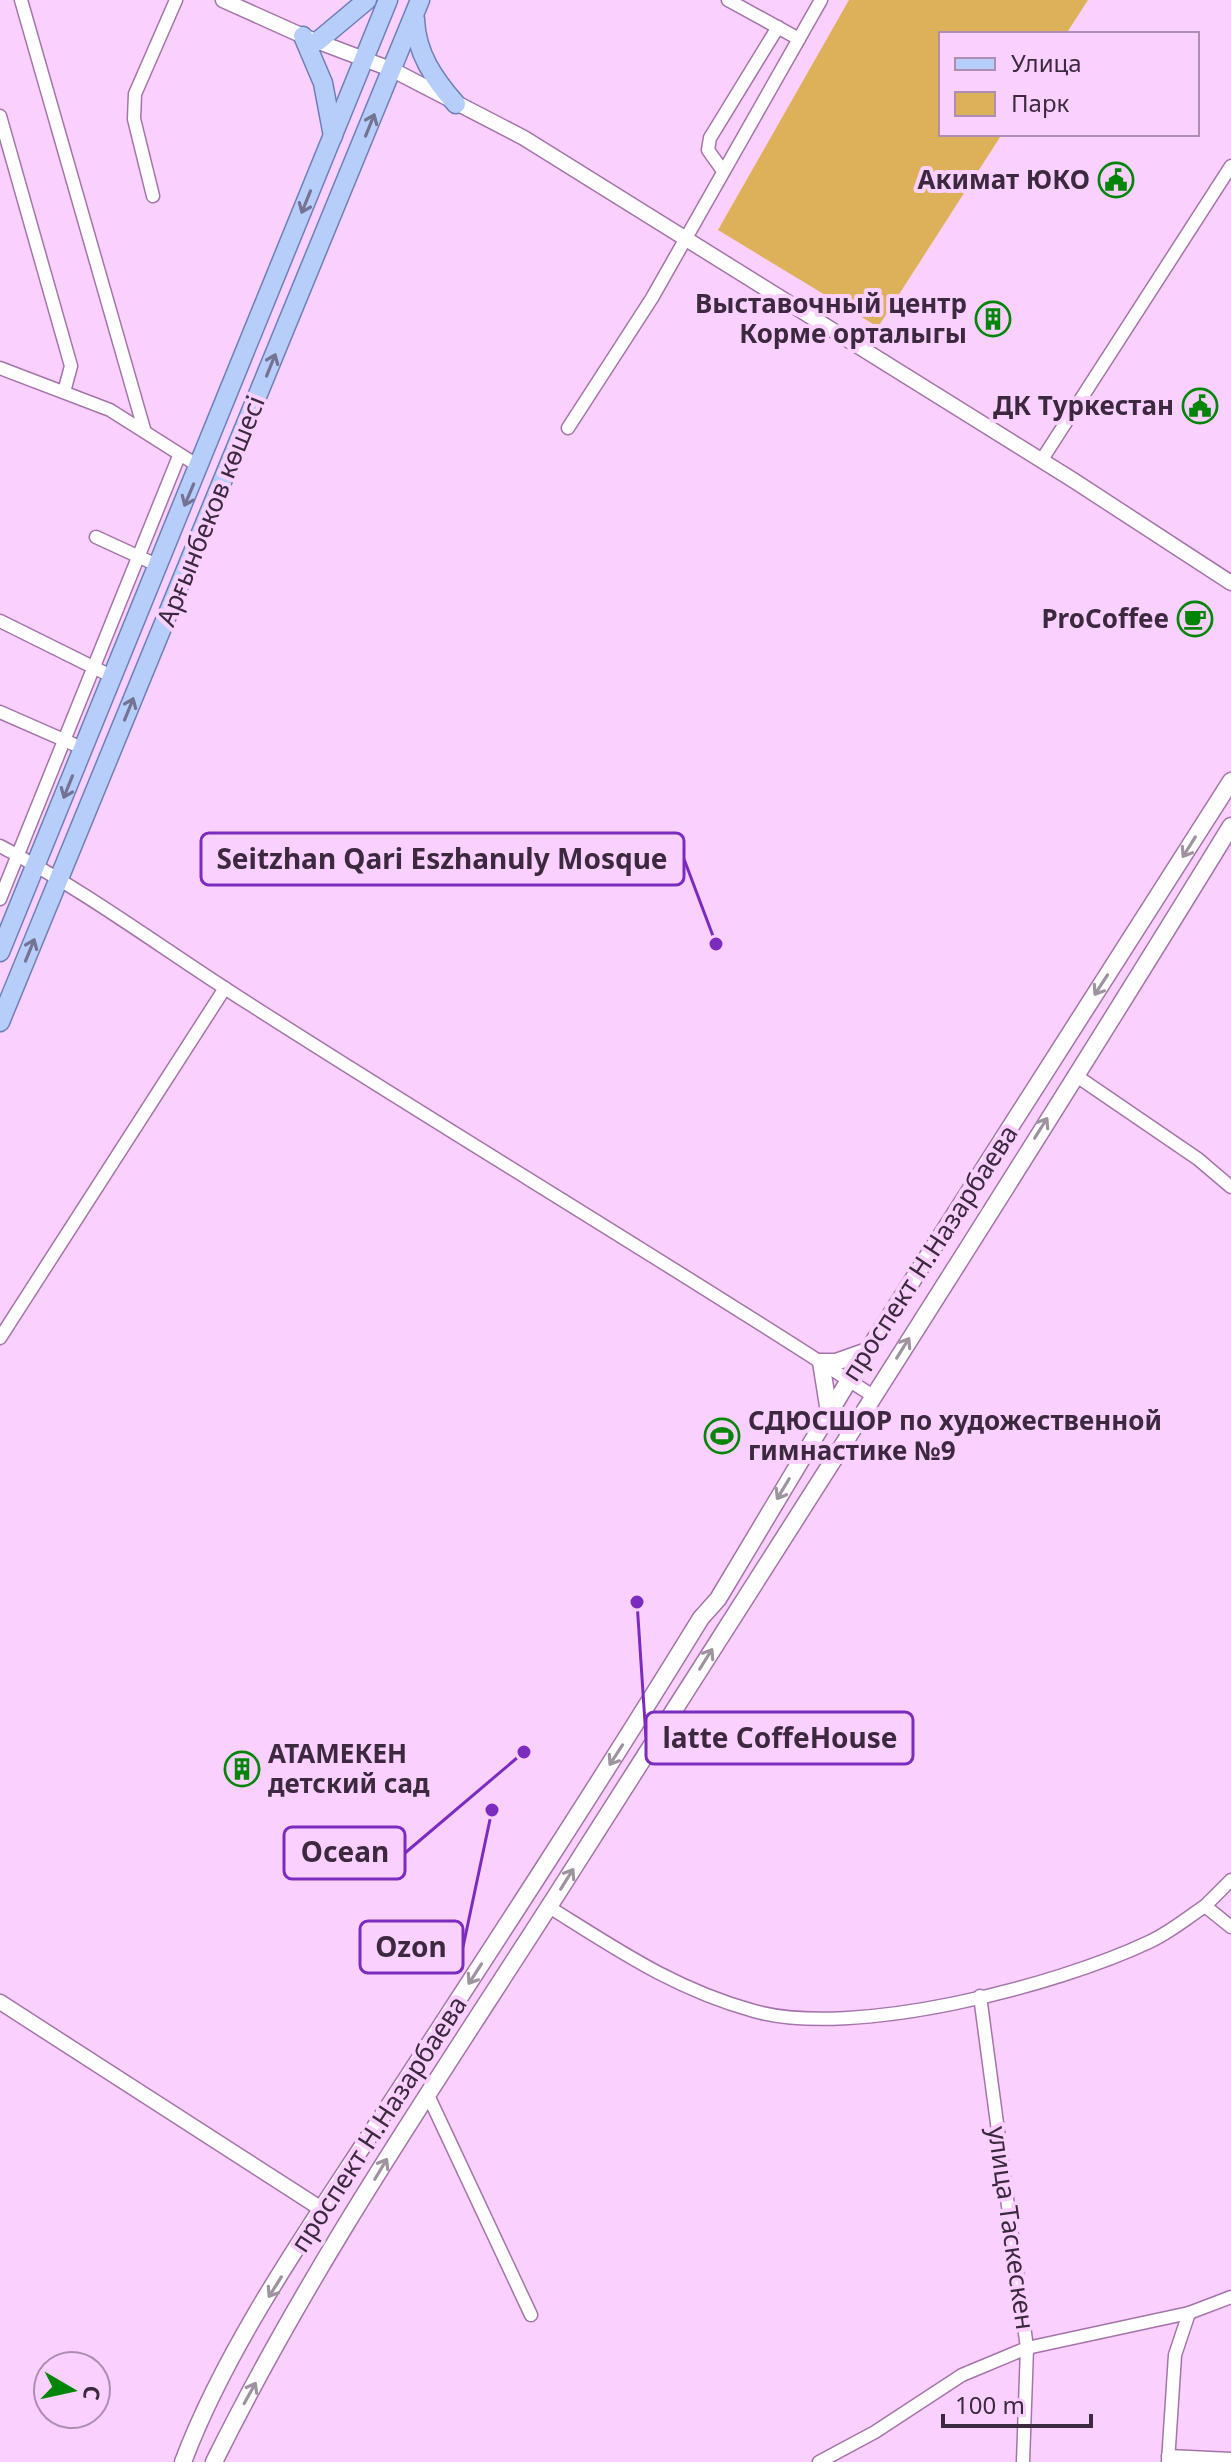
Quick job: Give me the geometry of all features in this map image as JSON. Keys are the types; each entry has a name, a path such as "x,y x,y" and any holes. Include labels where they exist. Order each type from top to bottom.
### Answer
{"main road":[{"path":"333,136 323,83 310,39 367,0"},
{"name":"Арғынбеков көшесі","path":"0,952 388,0"},
{"path":"418,6 416,34 422,52 440,86 456,104"},
{"name":"Арғынбеков көшесі","path":"0,1022 418,6"},
{"name":"проспект Н.Назарбаева","path":"183,2462 234,2356 323,2210 701,1618 718,1599 867,1351 1231,781"},
{"name":"проспект Н.Назарбаева","path":"214,2462 270,2355 427,2093 549,1907 1231,826"},
{"path":"829,1414 821,1362 840,1361 867,1351"}],"street":[{"path":"21,0 144,429"},
{"path":"153,196 134,119 135,94 176,0"},
{"path":"223,0 310,39 393,70 524,138 1231,583"},
{"path":"728,0 799,39"},
{"path":"568,428 652,298 821,0"},
{"path":"723,171 708,150 710,138 778,27"},
{"path":"0,116 71,366 64,392"},
{"path":"1041,461 1231,166"},
{"path":"0,368 110,410 200,467"},
{"path":"0,899 179,456"},
{"path":"96,537 159,566"},
{"path":"0,621 111,676"},
{"path":"0,712 84,748"},
{"path":"0,846 59,879 225,988 873,1396"},
{"path":"0,1338 225,988"},
{"path":"1075,1075 1198,1159 1231,1187"},
{"path":"549,1907 671,1982 756,2012 837,2020 913,2011 1085,1969 1152,1941 1205,1906 1231,1880"},
{"path":"1205,1906 1231,1927"},
{"name":"улица Таскескен","path":"980,1996 1027,2348 1023,2462"},
{"path":"0,2002 323,2210"},
{"path":"427,2093 531,2315"},
{"path":"819,2462 875,2432 962,2375 1027,2348 1189,2313 1231,2297"},
{"path":"1189,2313 1175,2355 1168,2459 1231,2459"}],"green space":[{"path":"849,0 1088,0 1067,32 939,32 939,136 1001,136 878,327 718,230"}],"place":[{"name":"Акимат ЮКО","path":"1116,180"},
{"name":"Выставочный центр Корме орталыгы","path":"993,319"},
{"name":"ДК Туркестан","path":"1200,406"},
{"name":"ProCoffee","path":"1195,619"},
{"name":"Seitzhan Qari Eszhanuly Mosque","path":"716,944"},
{"name":"СДЮСШОР по художественной гимнастике №9","path":"722,1436"},
{"name":"latte CoffeHouse","path":"637,1602"},
{"name":"Ocean","path":"524,1752"},
{"name":"АТАМЕКЕН детский сад","path":"242,1769"},
{"name":"Ozon","path":"492,1810"}]}
